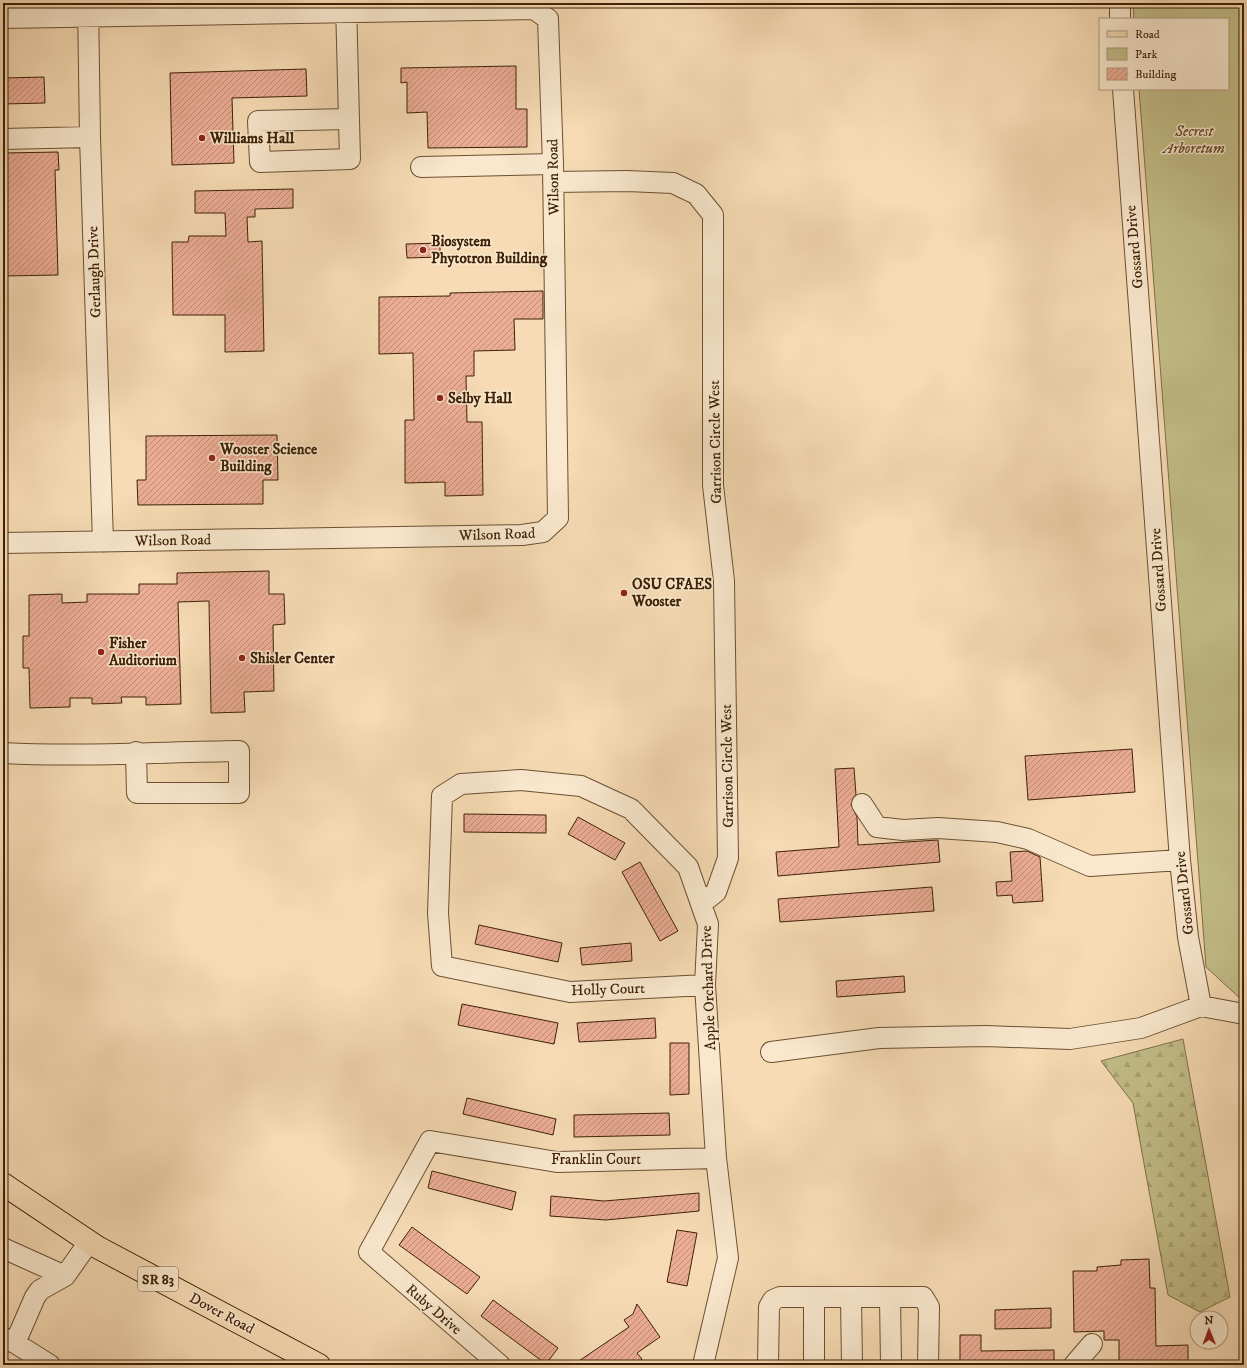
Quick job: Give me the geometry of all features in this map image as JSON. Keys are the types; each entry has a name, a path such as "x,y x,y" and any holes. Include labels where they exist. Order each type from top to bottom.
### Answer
{"main road":[{"name":"Dover Road","path":"3,1184 89,1242 316,1364"}],"street":[{"path":"1120,3 1120,18"},
{"path":"3,18 88,9 347,8 348,119 350,159 260,162 258,120 348,119"},
{"name":"Wilson Road","path":"3,543 522,535 543,532 558,518 553,173 548,18 534,9 347,8"},
{"name":"Gerlaugh Drive","path":"88,9 90,137 103,542"},
{"name":"Gossard Drive","path":"1123,90 1180,860 1188,936 1201,1006"},
{"path":"3,139 90,137"},
{"name":"Garrison Circle West","path":"421,167 553,173 627,181 673,183 696,194 713,215 713,485 724,581 728,858 716,892 701,904"},
{"path":"3,753 28,754 136,752 239,751 239,793 137,793 136,752"},
{"name":"Apple Orchard Drive","path":"442,966 438,913 442,796 461,784 521,780 581,786 631,809 688,867 708,924 705,985 716,1158 728,1258 703,1365"},
{"path":"862,804 877,826 903,830 938,828 997,832 1028,839 1090,866 1180,860"},
{"name":"Holly Court","path":"442,966 570,992 705,985"},
{"path":"771,1052 879,1038 986,1036 1070,1039 1141,1028 1201,1006 1244,1014"},
{"name":"Franklin Court","path":"369,1252 430,1141 557,1162 716,1158"},
{"path":"50,1365 9,1340 40,1290 65,1276 89,1242"},
{"path":"3,1248 65,1276"},
{"name":"Ruby Drive","path":"369,1252 500,1365"},
{"path":"768,1365 769,1307 773,1300 780,1297 923,1297 929,1307 928,1365"},
{"path":"814,1297 814,1365"},
{"path":"851,1297 852,1365"},
{"path":"890,1297 891,1365"},
{"path":"1074,1365 1092,1344"}],"green space":[{"name":"Secrest Arboretum","path":"1133,3 1244,3 1244,1002 1206,967 1139,90 1229,90 1229,18 1134,18"},
{"path":"1183,1039 1230,1297 1204,1310 1196,1310 1168,1295 1133,1103 1101,1061"}],"building":[{"path":"516,66 516,109 527,109 527,147 428,148 427,112 407,113 407,82 401,83 401,68"},
{"name":"Williams Hall","path":"306,69 307,96 232,98 234,163 172,165 170,73"},
{"path":"44,77 45,103 3,104 3,78"},
{"path":"58,152 59,170 55,170 58,275 3,276 3,153"},
{"path":"293,189 293,208 255,209 255,217 247,217 248,242 262,241 264,351 225,352 225,315 173,315 172,242 188,242 189,236 226,236 225,213 195,213 195,191"},
{"name":"Biosystem Phytotron Building","path":"440,243 440,257 407,258 406,244"},
{"name":"Selby Hall","path":"543,291 543,319 514,319 515,350 474,351 474,376 466,376 467,422 482,422 483,495 445,496 445,482 405,483 405,420 414,420 413,353 379,354 379,297 450,296 450,293"},
{"name":"Wooster Science Building","path":"277,435 278,480 263,480 263,504 138,505 137,480 146,480 146,436"},
{"name":"Fisher Auditorium","path":"269,571 269,594 284,594 285,624 273,625 274,691 244,692 245,712 211,713 209,601 178,602 181,704 146,705 146,697 121,697 122,703 92,704 92,698 70,698 70,707 30,708 29,668 23,668 23,636 29,636 29,595 62,594 62,603 87,602 87,594 139,594 139,584 177,584 177,573"},
{"path":"1132,749 1135,792 1028,800 1025,756"},
{"path":"854,768 856,795 851,804 857,817 858,845 938,840 940,862 778,876 776,852 839,847 835,769"},
{"path":"464,814 546,815 546,833 464,832"},
{"path":"578,817 625,843 615,860 568,834"},
{"path":"1027,851 1040,857 1043,901 1013,903 1012,895 997,896 996,882 1012,881 1010,852"},
{"path":"640,862 678,931 660,941 622,872"},
{"path":"932,887 934,911 780,922 778,899"},
{"path":"479,925 562,943 558,962 475,944"},
{"path":"631,943 632,961 582,965 580,948"},
{"path":"904,976 905,992 837,997 836,981"},
{"path":"462,1004 558,1023 554,1044 458,1025"},
{"path":"655,1018 656,1038 579,1042 577,1023"},
{"path":"670,1043 689,1043 689,1094 670,1095"},
{"path":"467,1098 556,1119 553,1135 463,1114"},
{"path":"669,1113 670,1135 574,1137 574,1115"},
{"path":"432,1171 516,1192 512,1210 428,1188"},
{"path":"699,1193 699,1211 606,1220 550,1216 551,1196 604,1201"},
{"path":"412,1227 480,1277 467,1294 399,1245"},
{"path":"677,1230 697,1233 687,1286 667,1282"},
{"path":"1149,1259 1150,1288 1155,1288 1156,1346 1188,1345 1188,1365 1119,1365 1119,1340 1104,1340 1104,1331 1074,1332 1073,1271 1097,1271 1097,1267 1121,1265 1121,1260"},
{"path":"493,1300 558,1348 546,1364 481,1316"},
{"path":"637,1304 660,1337 637,1353 642,1359 634,1365 573,1365 629,1327 624,1320 633,1314"},
{"path":"1051,1308 1051,1328 995,1329 995,1310"},
{"path":"960,1335 981,1335 981,1351 1054,1350 1054,1365 960,1365"}],"place":[{"name":"Williams Hall","path":"202,138"},
{"name":"Biosystem Phytotron Building","path":"423,250"},
{"name":"Selby Hall","path":"440,398"},
{"name":"Wooster Science Building","path":"212,458"},
{"name":"OSU CFAES Wooster","path":"624,593"},
{"name":"Fisher Auditorium","path":"101,652"},
{"name":"Shisler Center","path":"242,658"}]}
